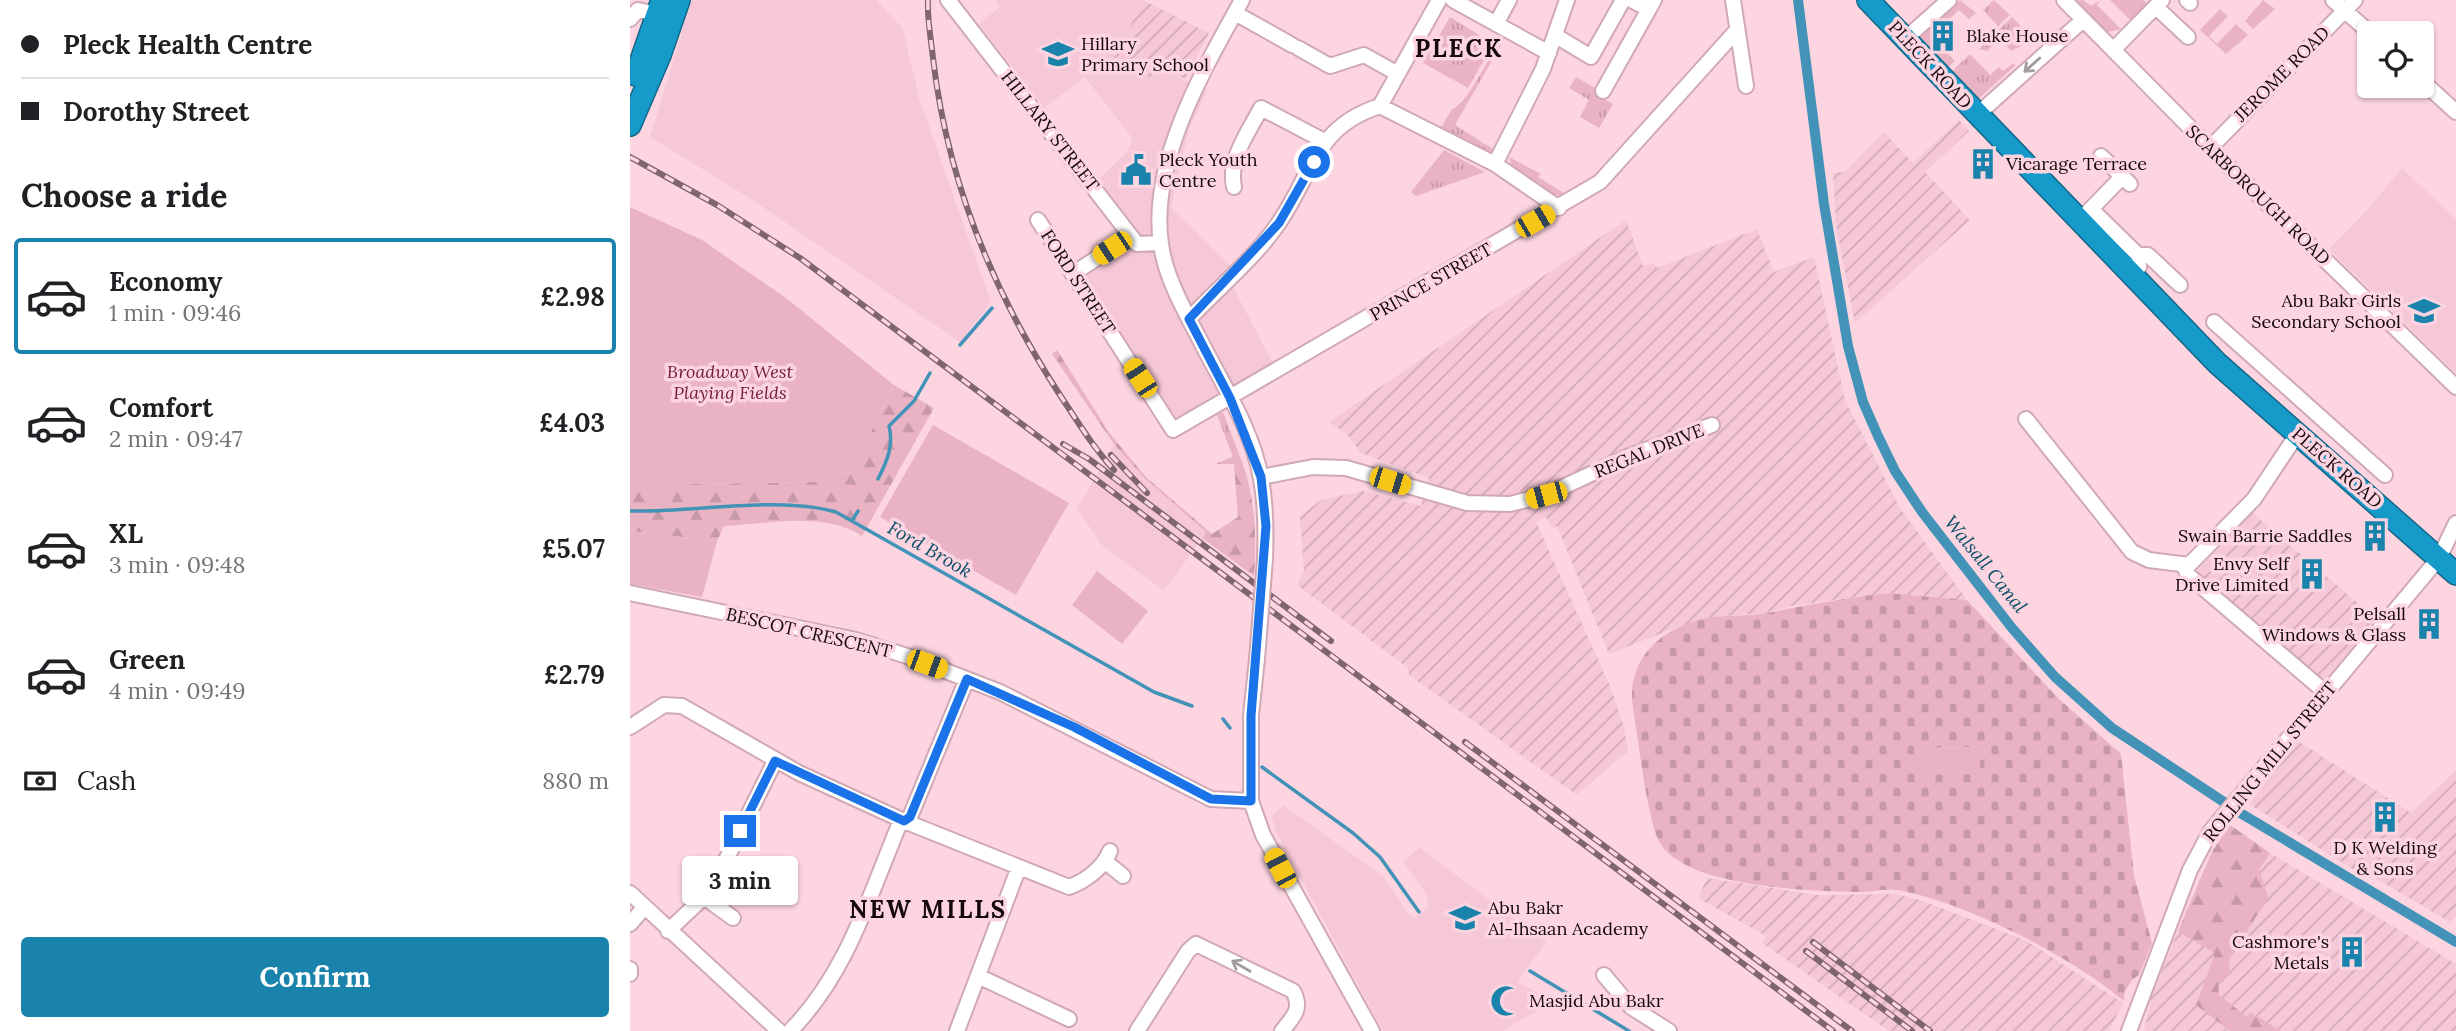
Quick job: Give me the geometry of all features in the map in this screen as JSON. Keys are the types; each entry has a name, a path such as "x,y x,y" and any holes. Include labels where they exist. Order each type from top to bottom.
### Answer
{"highway":[{"path":"632,122 679,0"},
{"name":"PLECK ROAD","path":"1868,0 1976,115 2135,265 2217,363 2456,574"},
{"path":"630,89 660,7"}],"street":[{"name":"HILLARY STREET","path":"948,0 1131,236"},
{"path":"1189,319 1279,223 1326,142 1348,118 1380,106 1439,0"},
{"path":"1453,0 1549,53"},
{"path":"1496,24 1509,0"},
{"path":"1495,164 1549,53 1567,0"},
{"path":"1556,36 1591,57 1623,0"},
{"path":"1603,91 1652,5 1631,0"},
{"path":"1733,0 1746,86"},
{"path":"1905,39 1949,0"},
{"name":"SCARBOROUGH ROAD","path":"2064,0 2210,148 2456,387"},
{"path":"2333,0 2350,5 2361,21"},
{"path":"2113,50 2160,4 2188,37"},
{"name":"JEROME ROAD","path":"2210,148 2350,5"},
{"path":"1372,1031 1268,846 1251,801 1251,716 1265,559 1266,526 1261,477 1230,398 1189,319 1164,260 1160,243 1163,189 1182,121 1202,73 1239,6 1295,46 1330,66 1364,55 1398,74"},
{"path":"630,19 638,10 660,7"},
{"path":"1976,115 2083,20"},
{"name":"PRINCE STREET","path":"1230,398 1600,182 1737,30"},
{"path":"2434,92 2456,112"},
{"path":"1380,106 1495,164 1559,208"},
{"path":"1234,187 1234,161 1261,108 1326,142"},
{"path":"2085,215 2126,181 2101,156"},
{"name":"FORD STREET","path":"1038,220 1173,430 1230,398"},
{"path":"1074,273 1131,236 1137,244 1160,243"},
{"name":"PLECK ROAD","path":"2135,265 2148,255 2179,285"},
{"name":"PLECK ROAD","path":"2214,322 2385,475"},
{"path":"2217,363 2235,342"},
{"path":"2026,419 2132,552 2150,559 2189,565"},
{"name":"REGAL DRIVE","path":"1261,477 1313,467 1346,468 1468,503 1510,504 1546,495 1625,458 1712,425"},
{"path":"2298,433 2254,499 2185,568 2188,575 2325,692"},
{"name":"PLECK ROAD","path":"2368,460 2380,448"},
{"name":"ROLLING MILL STREET","path":"2129,1031 2190,870 2218,821 2439,558 2456,523"},
{"name":"BESCOT CRESCENT","path":"630,593 856,640 967,679 1074,727 1211,799 1251,801"},
{"path":"790,1031 811,1010 836,975 899,825 910,817 967,679"},
{"path":"630,727 664,705 674,704 775,761 904,821 1069,887 1080,883 1108,856 1122,876"},
{"path":"717,878 775,761"},
{"path":"957,1031 1019,867"},
{"path":"630,893 779,1031"},
{"path":"668,931 704,897 733,918"},
{"path":"630,924 644,908"},
{"path":"1137,1031 1188,951 1196,944 1206,945 1293,991 1298,1001 1298,1010 1282,1031"},
{"path":"630,969 630,974"},
{"path":"978,975 1069,1019"},
{"path":"1604,975 1631,1006 1669,1031"}],"shaded area":[{"path":"692,0 876,0 903,29 919,98 991,302 960,342 751,199 650,137"},
{"path":"996,0 1143,0 1114,55 1158,82 1163,70 1207,91 1189,129 1171,208 1238,273 1233,287 1280,377 1240,400 1231,385 1173,421 1080,273 1137,237 1098,180 1128,151 1132,138 1085,77 1044,108 979,24 1000,7"},
{"path":"1143,0 1209,33 1186,79 1163,70 1158,82 1114,57"},
{"path":"1959,120 1969,131 1925,172 1970,220 1855,323 1836,226 1833,173 1845,172 1884,132 1913,163"},
{"name":"Abu Bakr Girls Secondary School","path":"2402,168 2456,220 2456,373 2329,249 2368,209"},
{"path":"1626,220 1643,266 1654,263 1657,268 1757,229 1774,272 1814,257 1845,400 1900,508 1967,600 1887,593 1791,606 1765,613 1722,616 1680,626 1609,654 1557,526 1551,528 1546,517 1536,522 1610,686 1623,724 1628,751 1577,795 1409,675 1408,668 1297,585 1304,570 1300,516 1321,500 1363,491 1421,506 1429,478 1361,453 1347,434 1329,422"},
{"path":"1114,444 1144,478 1206,532 1164,591 1102,545 1077,509"},
{"path":"2253,513 2376,619 2324,681 2196,572"},
{"path":"2298,741 2411,813 2456,770 2456,915 2450,922 2358,868 2354,870 2249,804"},
{"name":"Abu Bakr Al-Ihsaan Academy","path":"1283,805 1383,876 1410,916 1415,918 1429,907 1425,892 1403,862 1419,847 1546,942 1517,982 1537,992 1545,1006 1503,1031 1383,1031 1276,832 1272,817"},
{"path":"2230,825 2270,853 2456,964 2456,1031 2144,1031 2151,998 2181,923 2212,852"},
{"path":"1707,878 1817,895 1895,894 1920,900 2025,940 2123,1003 2109,1031 1889,1031 1762,943 1766,936 1698,898"}],"green space":[{"path":"1960,0 1976,13 1969,19 1959,10 1944,24 1940,19"},
{"path":"1994,0 2010,15 1998,26 1983,10"},
{"path":"2073,0 2083,0 2091,6 2101,0 2097,5 2121,29 2105,33"},
{"path":"2110,0 2144,0 2148,5 2130,20"},
{"path":"2263,0 2275,9 2253,29 2245,21"},
{"path":"2220,9 2228,16 2209,36 2217,44 2236,24 2248,35 2226,54 2200,30"},
{"path":"1450,17 1493,44 1468,88 1423,63"},
{"path":"2012,17 2024,29 2014,38 2021,46 2011,51 1997,35 1992,39 1995,43 1987,51 1979,49"},
{"path":"1937,21 1941,26 1932,36 1955,61 1948,67 1920,36"},
{"path":"1502,36 1505,38 1455,125 1496,151 1489,154 1439,131 1452,109 1472,88"},
{"path":"1970,54 1990,75 1999,67 2003,71 2012,64 2016,65 1978,99 1952,71"},
{"path":"1576,77 1599,90 1597,95 1613,104 1599,128 1580,117 1589,100 1569,88"},
{"path":"1444,150 1485,172 1416,196 1411,192"},
{"path":"1509,157 1541,174 1538,177 1567,195 1553,195 1514,171"},
{"name":"Broadway West Playing Fields","path":"630,207 702,240 786,298 894,385 852,470 816,482 630,485"},
{"path":"1057,350 1110,434 1146,477 1212,534 1238,517 1234,464 1216,464 1239,454 1249,483 1254,514 1254,576 1202,538 1206,532 1144,478 1114,444 1052,354"},
{"path":"894,385 934,408 862,536 847,528 813,521 724,526 717,541 630,531 630,485 816,482 852,470"},
{"path":"1223,412 1239,454 1233,457 1217,415"},
{"path":"933,425 1069,503 1016,595 880,517"},
{"path":"630,531 717,541 702,597 630,584"},
{"path":"1097,571 1148,611 1122,644 1072,605"},
{"path":"1887,593 1967,600 2058,698 2121,754 2134,875 2152,943 2139,975 2125,991 2124,1001 2103,984 2048,950 1985,919 1924,896 1888,889 1860,892 1783,888 1722,878 1696,870 1674,858 1660,843 1647,798 1633,708 1634,677 1647,652 1669,632 1698,620 1767,613","holes":["1979,747 1915,774 1915,748"]},
{"path":"1980,747 1980,774 1915,775 1914,748"},
{"path":"2230,825 2270,853 2259,869 2268,898 2229,960 2230,975 2218,982 2219,995 2247,1017 2250,1012 2281,1031 2230,1031 2196,1005 2215,953 2178,932 2212,852"}],"waterway":[{"name":"Walsall Canal","path":"1798,0 1824,204 1848,346 1863,402 1878,436 1895,471 1922,512 2012,628 2055,677 2112,728 2242,814 2456,942"},
{"path":"960,345 992,308"},
{"path":"878,479 890,447 889,426 914,401 930,373"},
{"name":"Ford Brook","path":"630,511 787,505 836,512 1154,692 1192,706"},
{"path":"853,519 858,511"},
{"name":"Ford Brook","path":"1223,719 1230,728"},
{"name":"Ford Brook","path":"1262,767 1353,833 1380,857 1419,912"},
{"name":"Ford Brook","path":"1530,971 1629,1031"}],"railway":[{"path":"928,0 929,29 949,147 976,232 993,274 1034,353 1084,432 1114,470"},
{"path":"630,157 717,205 800,258 1833,1031"},
{"path":"1063,444 1089,459 1331,641"},
{"path":"1111,455 1147,493"},
{"path":"1465,742 1852,1031"},
{"path":"1813,942 1930,1031"},
{"path":"1806,951 1912,1031"}],"place":[{"name":"Blake House","path":"1943,36"},
{"name":"Hillary Primary School","path":"1058,54"},
{"name":"Vicarage Terrace","path":"1983,164"},
{"name":"Pleck Youth Centre","path":"1136,170"},
{"name":"Abu Bakr Girls Secondary School","path":"2424,311"},
{"name":"Swain Barrie Saddles","path":"2375,536"},
{"name":"Envy Self Drive Limited","path":"2312,574"},
{"name":"Pelsall Windows & Glass","path":"2429,624"},
{"name":"D K Welding & Sons","path":"2385,817"},
{"name":"Abu Bakr Al-Ihsaan Academy","path":"1465,918"},
{"name":"Cashmore's Metals","path":"2352,952"},
{"name":"Masjid Abu Bakr","path":"1506,1001"}],"district":[{"name":"PLECK","path":"1459,49"},
{"name":"NEW MILLS","path":"928,910"}],"route":[{"path":"740,831 775,761 904,821 910,817 967,679 1074,727 1197,793 1211,799 1251,801 1253,681 1265,559 1266,526 1261,477 1230,398 1189,319 1279,223 1314,162"}]}
